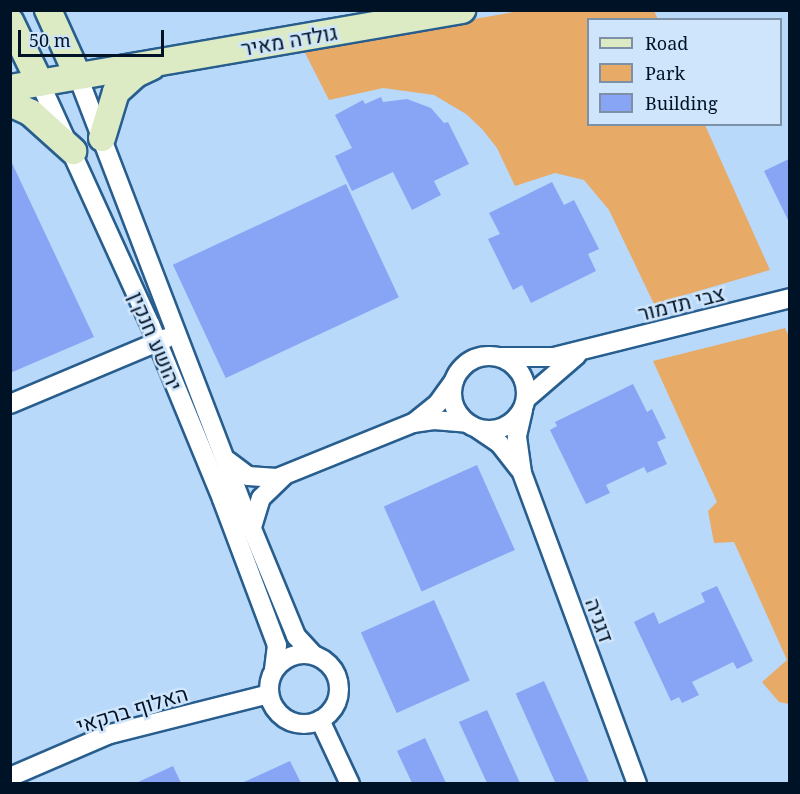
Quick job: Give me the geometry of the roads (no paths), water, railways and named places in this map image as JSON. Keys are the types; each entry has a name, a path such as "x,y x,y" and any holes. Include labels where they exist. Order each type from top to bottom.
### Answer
{"main road":[{"name":"גולדה מאיר","path":"10,88 77,74 462,10"},
{"path":"10,21 52,11 77,74"},
{"name":"יהושע חנקין","path":"10,21 40,83"},
{"path":"102,138 110,102 125,81 179,58"},
{"path":"10,103 31,113 73,152"}],"street":[{"name":"יהושע חנקין","path":"77,74 252,529 296,636 313,654"},
{"name":"יהושע חנקין","path":"40,83 157,340 277,645 274,670"},
{"name":"צבי תדמור","path":"501,357 539,359 583,351 789,298"},
{"path":"10,404 157,340 173,338 183,347"},
{"name":"צבי תדמור","path":"524,404 583,351"},
{"path":"226,458 248,476 269,479 285,475 413,423 434,407 472,360 501,357 519,371 525,382 524,404 500,429 440,420 413,423"},
{"path":"454,381 453,404 472,426"},
{"name":"דגניה","path":"524,404 517,437 522,473 637,783"},
{"name":"דגניה","path":"472,426 499,442 522,473"},
{"path":"252,529 261,498 285,475"},
{"path":"313,654 333,668 340,690 330,713 320,720 291,722 281,716 269,694 274,670 291,657 313,654"},
{"name":"האלוף ברקאי","path":"10,777 110,734 269,694"},
{"path":"320,720 350,783"}]}
